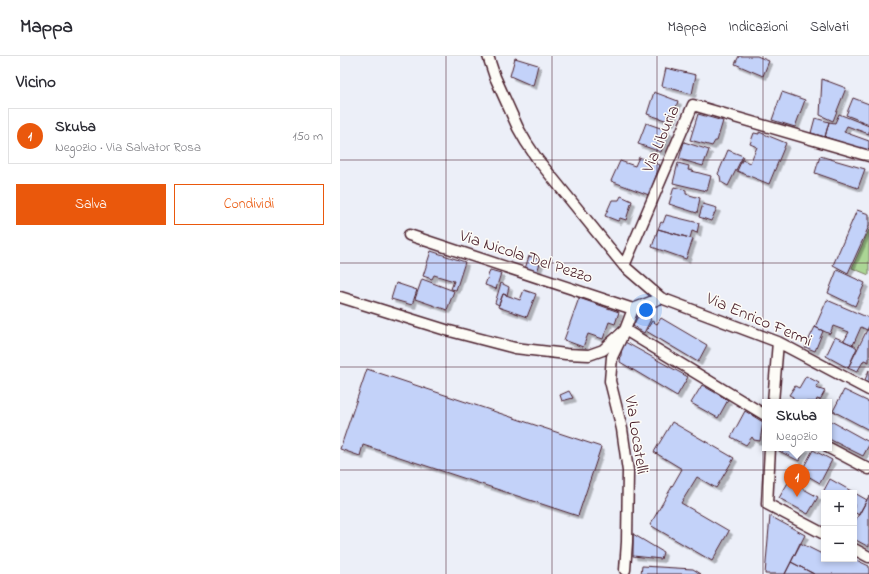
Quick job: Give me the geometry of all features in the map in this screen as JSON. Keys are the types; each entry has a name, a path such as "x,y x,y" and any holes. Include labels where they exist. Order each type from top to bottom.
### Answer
{"street":[{"path":"488,56 495,77 526,142 538,160 624,266 661,298 633,309"},
{"name":"Via Liburia","path":"624,266 693,105 869,156"},
{"name":"Via Nicola Del Pezzo","path":"409,235 633,309"},
{"path":"340,297 446,330 514,348 589,355 603,350 625,330 762,413"},
{"name":"Via Enrico Fermi","path":"661,298 778,342 869,390"},
{"name":"Via Locatelli","path":"625,570 628,471 622,429 610,381 612,357 633,309"},
{"path":"773,399 778,342"},
{"path":"832,450 869,469"},
{"path":"770,451 767,504 821,532"},
{"path":"857,551 869,557"}],"green space":[{"path":"869,230 869,275 852,268"}],"building":[{"path":"739,56 757,56 769,61 763,76 735,64"},
{"path":"515,58 538,65 533,86 510,76"},
{"path":"666,68 696,75 692,94 662,86"},
{"path":"822,79 846,88 833,121 820,115"},
{"path":"654,92 678,101 671,122 647,114"},
{"path":"782,92 805,100 795,127 772,120"},
{"path":"853,98 869,104 869,124 846,115"},
{"path":"698,114 723,121 717,141 715,141 712,146 690,140"},
{"path":"839,114 869,126 869,134 847,126 844,132 869,141 869,151 825,137 829,122 835,123"},
{"path":"815,118 829,122 825,137 811,133"},
{"path":"646,123 669,131 661,152 638,144"},
{"path":"759,132 786,143 769,184 737,171 742,160 750,163 757,147 750,144 754,133 759,134"},
{"path":"684,142 709,150 703,166 679,159"},
{"path":"728,150 743,156 728,186 721,182 718,174"},
{"path":"820,156 865,169 858,188 815,173"},
{"path":"639,157 660,165 649,195 611,181 620,161 635,166"},
{"path":"678,163 689,166 688,170 711,176 707,191 673,183"},
{"path":"674,187 686,190 686,194 700,198 697,213 669,204"},
{"path":"621,196 632,201 626,220 620,218 618,221 605,216 612,200 619,200"},
{"path":"703,204 717,208 711,221 699,217"},
{"path":"857,210 869,214 869,226 848,273 833,265"},
{"path":"666,215 699,223 697,233 692,231 690,238 658,229 661,222 663,223"},
{"path":"658,229 693,239 686,259 652,247"},
{"path":"431,251 465,262 456,290 451,289 454,281 434,275 432,279 423,276"},
{"path":"529,256 541,260 537,272 525,269"},
{"path":"490,270 501,273 496,289 485,285"},
{"path":"837,270 865,283 855,306 828,293"},
{"path":"422,279 454,291 447,310 415,299"},
{"path":"396,283 417,290 412,305 391,299"},
{"path":"501,283 509,287 507,295 503,294 499,305 495,303"},
{"path":"524,290 536,294 527,317 498,307 503,294 520,300"},
{"path":"579,298 619,312 615,324 609,322 603,339 588,334 583,347 564,340"},
{"path":"827,300 869,318 869,326 867,330 861,327 853,345 844,341 849,332 833,326 830,334 815,327"},
{"path":"643,315 651,319 644,333 633,326 637,318"},
{"path":"661,318 707,345 698,362 646,331 652,321 657,324"},
{"path":"815,327 823,331 815,351 805,347"},
{"path":"867,330 869,330 869,362 864,360 857,372 848,368"},
{"path":"835,337 857,348 848,368 826,356"},
{"path":"625,342 688,377 677,396 620,362 622,347"},
{"path":"367,369 601,447 578,516 363,445 360,456 340,449"},
{"path":"869,370 869,382 865,380"},
{"path":"806,376 819,383 816,388 825,391 821,399 793,399 793,397 789,395 795,386 799,388"},
{"path":"702,385 728,400 718,418 691,403"},
{"path":"844,390 869,402 869,430 833,411"},
{"path":"569,391 573,398 562,401 560,395"},
{"path":"745,411 762,421 760,441 754,440 752,437 746,445 731,437"},
{"path":"672,422 734,458 716,488 697,477 681,503 729,531 712,561 650,525 682,469 654,452"},
{"path":"832,422 869,442 863,456 832,440"},
{"path":"779,451 804,451 799,461"},
{"path":"812,451 832,460 820,483 801,472"},
{"path":"830,479 849,490 824,490"},
{"path":"789,481 818,497 808,514 779,498"},
{"path":"857,494 867,500 859,515 857,514"},
{"path":"869,496 869,547 857,541 857,518"},
{"path":"770,516 805,535 785,574 765,574"},
{"path":"633,534 663,552 661,559 633,556"},
{"path":"800,543 821,554 821,562 857,562 857,560 869,566 869,574 814,574 791,562"},
{"path":"791,562 814,574 785,574"},
{"path":"642,566 693,569 701,574 641,574"}],"place":[{"name":"Skuba","path":"797,497"}]}
